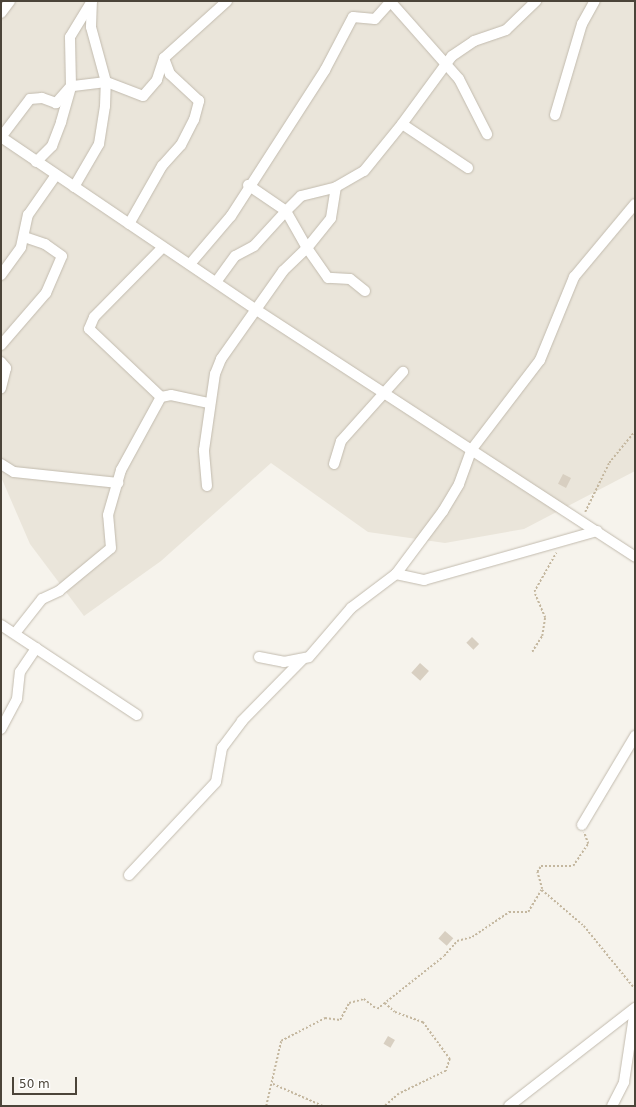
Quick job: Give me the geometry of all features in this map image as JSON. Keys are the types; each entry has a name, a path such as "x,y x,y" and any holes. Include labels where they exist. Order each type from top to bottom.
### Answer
{"street":[{"path":"1,13 10,1"},
{"path":"74,187 98,144 106,82 91,27 92,1"},
{"path":"36,162 52,146 71,86 70,37 92,1"},
{"path":"227,1 164,58 157,80 144,96 106,82 71,86 56,103 42,98 30,99 1,137 255,309 582,520 635,557"},
{"path":"190,264 231,216 248,185 325,70 353,16 375,19 391,1 446,63 459,80 487,134"},
{"path":"216,282 235,256 254,246 300,196 336,187 364,171 402,124 446,63 474,41 506,30 536,1"},
{"path":"555,115 582,24 596,1"},
{"path":"129,224 162,166 181,146 194,120 199,101 170,74 164,58"},
{"path":"402,124 468,168"},
{"path":"1,275 24,238 28,215 56,175"},
{"path":"248,185 286,211 307,248 328,278 350,278 365,290"},
{"path":"207,486 204,450 210,403 221,359 283,271 307,248 330,218 336,187"},
{"path":"128,875 216,782 222,748 242,721 302,660 318,648 351,608 396,574 442,511 459,484 472,449 540,360 574,277 635,204"},
{"path":"1,345 46,293 62,256 46,244 24,238"},
{"path":"163,247 94,318 89,329 161,397 210,403"},
{"path":"1,362 6,368 1,388"},
{"path":"334,464 341,441 383,391 403,372"},
{"path":"16,632 42,599 59,592 111,548 108,515 118,483 161,397"},
{"path":"1,464 14,472 118,483"},
{"path":"396,574 424,580 598,531"},
{"path":"1,624 16,632 36,648 137,715"},
{"path":"1,729 17,699 20,672 36,648"},
{"path":"259,657 302,660"},
{"path":"582,825 635,736"},
{"path":"509,1106 635,1009"},
{"path":"612,1106 624,1082 635,1009"}],"path":[{"path":"582,520 609,463 635,431"},
{"path":"532,652 542,636 545,618 534,592 565,540"},
{"path":"582,825 588,844 573,866 541,866 537,872 542,890 584,926 635,989"},
{"path":"266,1106 273,1084 281,1041 325,1018 340,1020 349,1003 364,999 377,1009 444,956 457,940 472,937 509,912 528,912 542,890"},
{"path":"384,1003 395,1012 423,1022 450,1060 446,1071 399,1094 385,1106"},
{"path":"273,1084 323,1106"}],"shaded area":[{"path":"1,1 635,1 635,471 524,529 445,543 368,532 271,463 161,561 84,616 30,544 1,477"}],"building":[{"path":"563,474 571,478 566,488 558,484"},
{"path":"472,637 479,644 473,650 466,643"},
{"path":"420,663 429,671 420,681 411,673"},
{"path":"445,931 453,938 447,946 438,939"},
{"path":"388,1036 395,1040 390,1048 384,1044"}]}
